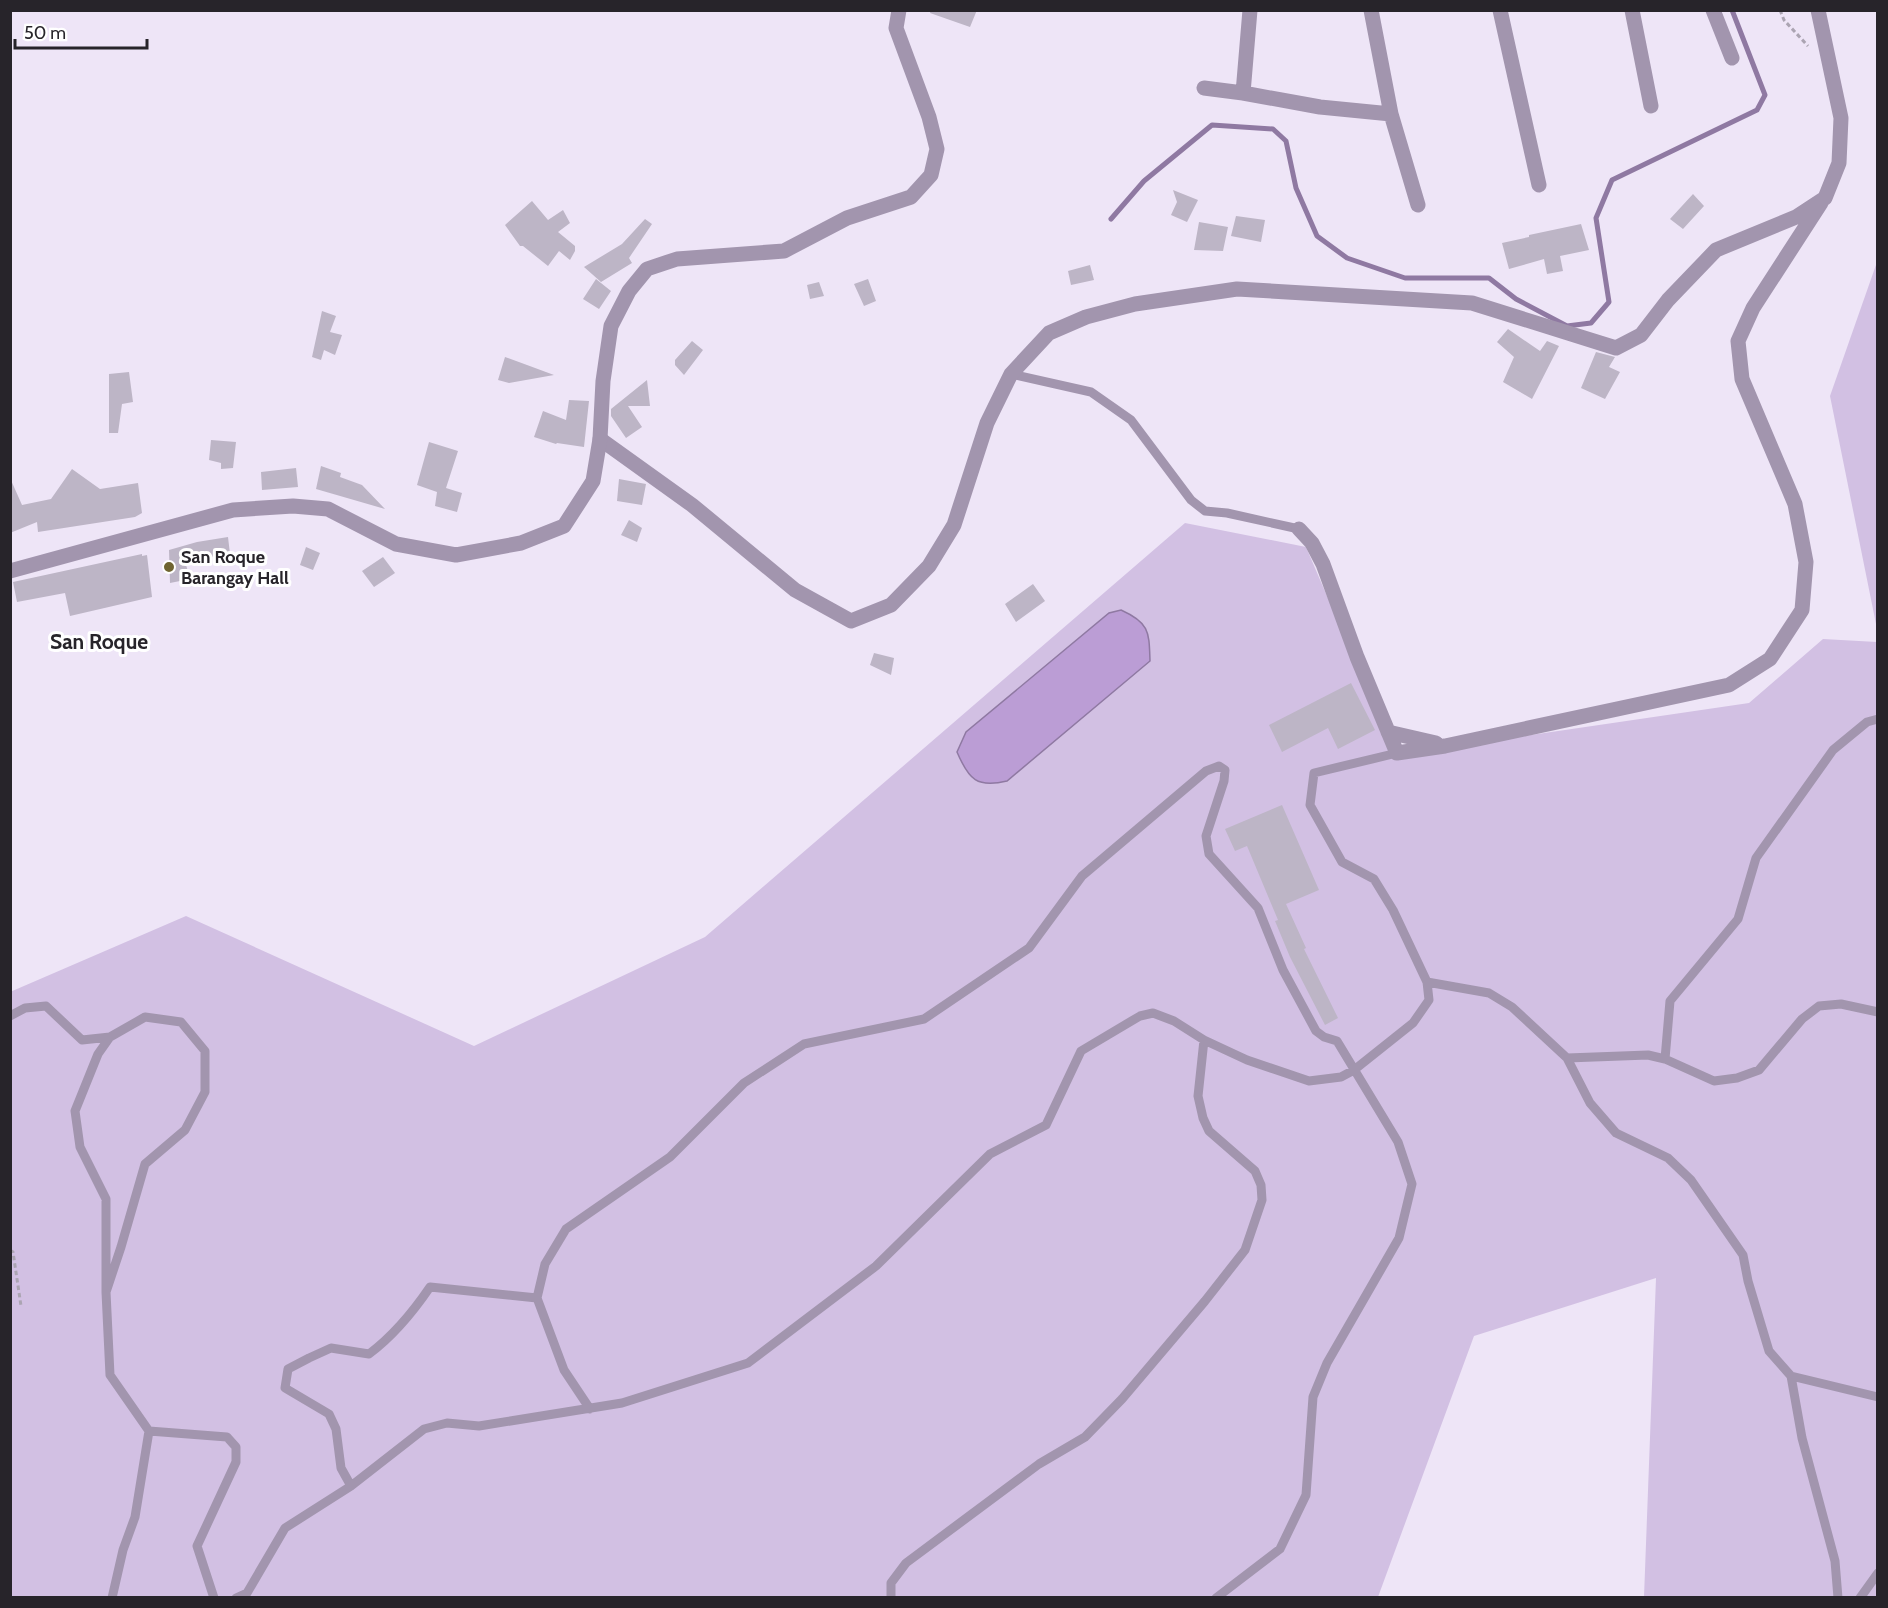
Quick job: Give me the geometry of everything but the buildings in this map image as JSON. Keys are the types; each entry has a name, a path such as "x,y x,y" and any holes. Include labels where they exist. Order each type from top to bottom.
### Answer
{"street":[{"path":"10,571 233,510 293,506 328,509 396,544 456,555 521,543 564,526 593,481 600,439 603,381 611,326 629,291 647,269 677,259 784,251 847,218 911,197 932,175 937,149 929,117 896,28 899,10"},
{"path":"1243,93 1250,10"},
{"path":"1371,10 1391,114 1418,205"},
{"path":"1500,10 1539,185"},
{"path":"1632,10 1651,106"},
{"path":"1713,10 1732,58"},
{"path":"1299,529 1312,543 1323,564 1357,657 1397,753 1445,746 1729,685 1770,659 1802,610 1806,562 1795,504 1742,379 1738,341 1753,308 1825,198 1839,163 1841,118 1818,10"},
{"path":"1204,88 1320,107 1391,114"},
{"path":"600,439 692,505 795,590 851,621 891,605 929,566 954,525 987,423 1011,374 1049,333 1086,317 1135,304 1237,289 1472,303 1616,348 1641,335 1668,300 1716,250 1796,217 1825,198"},
{"path":"1388,732 1445,746"}],"lane":[{"path":"1011,374 1091,392 1131,420 1191,500 1205,511 1227,513 1299,529"},
{"path":"1665,1059 1671,1001 1738,919 1756,858 1833,750 1867,722 1878,719"},
{"path":"236,1598 247,1593 285,1528 351,1486 424,1429 447,1423 479,1426 622,1403 748,1363 876,1266 990,1154 1046,1125 1082,1051 1140,1016 1153,1013 1174,1021 1204,1040 1247,1060 1309,1081 1341,1077 1354,1070 1413,1023 1429,1000 1427,982 1393,910 1374,879 1342,862 1311,805 1314,773 1397,753"},
{"path":"590,1409 564,1370 537,1298 545,1264 566,1229 670,1157 744,1083 804,1044 924,1019 1029,948 1082,876 1206,771 1219,766 1225,770 1224,781 1206,836 1209,854 1258,908 1283,970 1316,1031 1324,1037 1337,1041 1398,1142 1412,1184 1399,1238 1327,1363 1313,1396 1306,1495 1280,1549 1216,1598"},
{"path":"1427,982 1490,993 1512,1007 1567,1058 1590,1103 1616,1133 1668,1158 1692,1180 1743,1255 1748,1281 1769,1351 1791,1376 1802,1438 1835,1561 1838,1598"},
{"path":"1567,1058 1648,1055 1665,1059 1714,1081 1737,1078 1759,1071 1803,1019 1819,1006 1841,1004 1878,1012"},
{"path":"10,1016 25,1008 46,1006 82,1040 110,1037 145,1017 181,1022 205,1051 205,1092 185,1130 145,1164 106,1292"},
{"path":"110,1037 98,1054 75,1111 80,1148 105,1199 110,1375 149,1431 135,1517 123,1550 112,1598"},
{"path":"891,1598 891,1583 906,1563 1039,1464 1085,1437 1122,1399 1245,1250 1262,1200 1261,1185 1255,1172 1209,1131 1203,1118 1198,1096 1204,1040"},
{"path":"351,1486 341,1468 336,1429 329,1414 285,1388 288,1369 331,1348 369,1354 384,1342 430,1287 537,1298"},
{"path":"1791,1376 1878,1397"},
{"path":"149,1431 227,1437 236,1447 236,1462 197,1546 214,1598"},
{"path":"1860,1598 1878,1573"}],"path":[{"path":"1779,10 1784,20 1829,69"},
{"path":"10,1250 13,1252 21,1306"}],"shaded area":[{"path":"1877,262 1877,629 1830,396"},
{"path":"1185,523 1306,547 1395,755 1749,703 1823,639 1877,642 1877,1597 1644,1597 1656,1278 1474,1336 1378,1597 11,1597 10,992 186,916 474,1046 705,937"},
{"path":"1121,610 1143,624 1148,636 1150,661 1007,781 988,783 975,780 957,752 966,732 1109,613"}],"waterway":[{"path":"1111,219 1144,181 1212,125 1273,129 1286,141 1296,188 1317,236 1347,258 1405,278 1489,278 1516,299 1567,326 1591,323 1609,302 1596,218 1612,180 1757,110 1765,95 1732,10"}],"place":[{"name":"San Roque Barangay Hall","path":"169,567"}],"district":[{"name":"San Roque","path":"99,641"}]}
